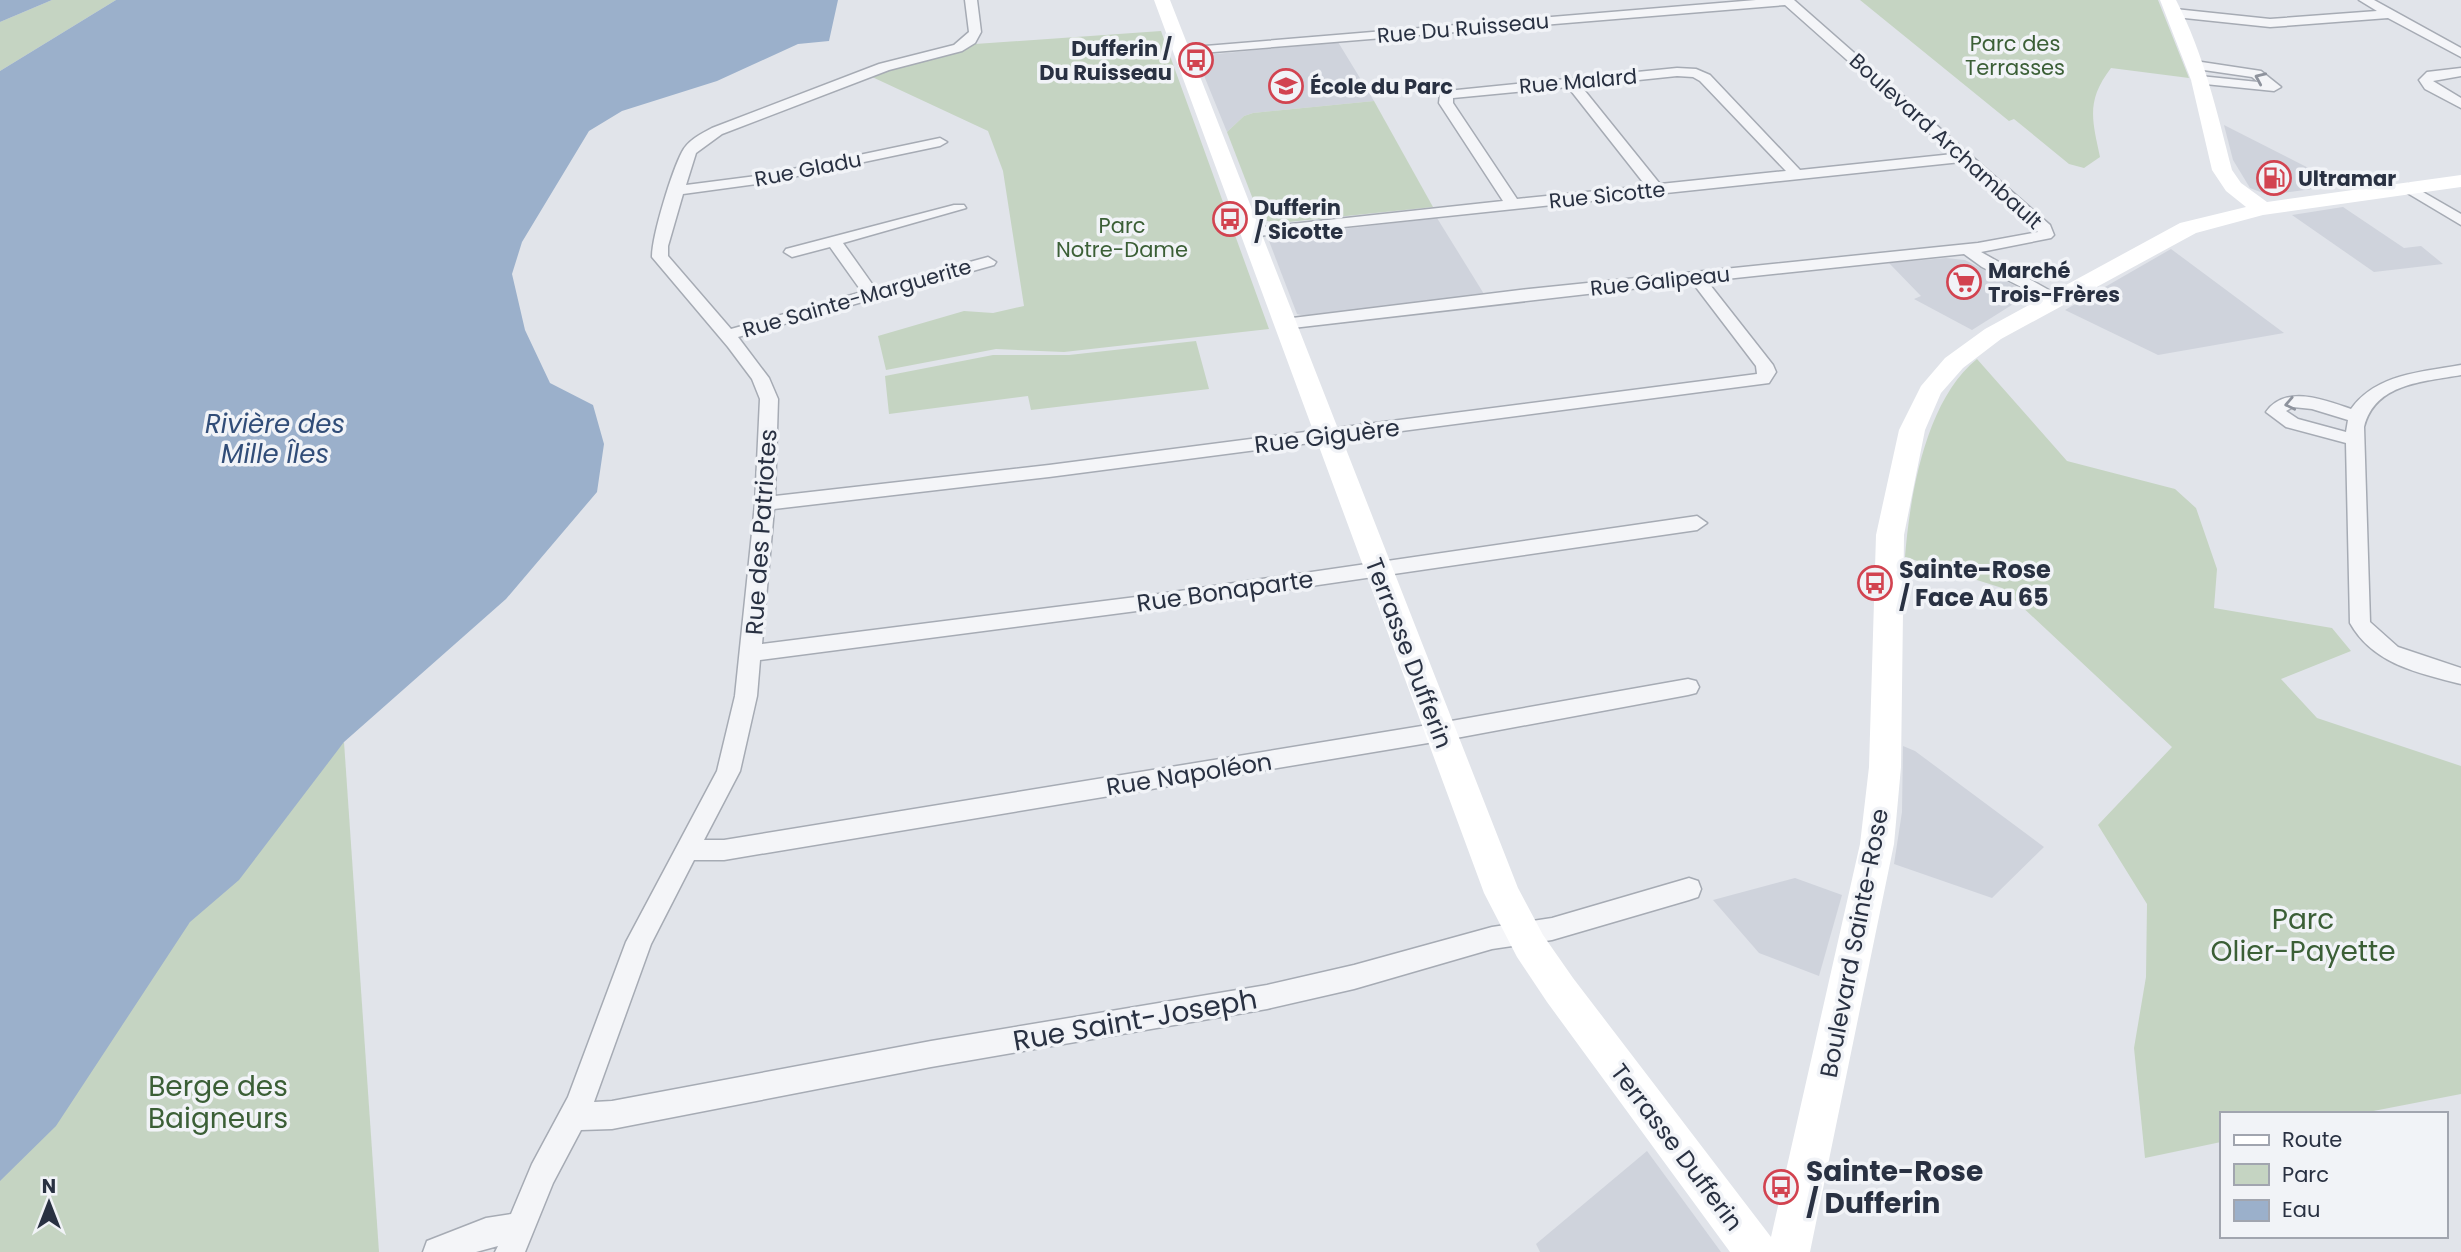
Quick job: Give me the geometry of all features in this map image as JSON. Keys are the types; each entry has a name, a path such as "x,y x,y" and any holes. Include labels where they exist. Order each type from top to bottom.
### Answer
{"street":[{"name":"Rue des Patriotes","path":"515,1239 542,1174 574,1116 639,942 689,850 732,760 740,726 751,653 765,504 769,399 760,378 660,257 675,191 689,152 708,136 884,67 964,45 975,32 971,0"},
{"name":"Terrasse Dufferin","path":"1161,0 1495,876 1522,933 1560,990 1756,1252"},
{"path":"2365,0 2461,53"},
{"name":"Rue Du Ruisseau","path":"1181,52 1779,1"},
{"name":"Boulevard Archambault","path":"1779,1 1858,64 2047,231 2046,235 2036,238 1843,65 1779,1"},
{"path":"2171,6 2270,23 2390,14"},
{"path":"2171,6 2197,73 2222,170 2233,187 2263,209"},
{"path":"1843,65 1858,64"},
{"name":"Rue Malard","path":"1513,205 1448,106 1446,96 1460,92 1677,72 1699,74 1797,175"},
{"path":"2461,72 2432,75 2426,79 2430,86 2461,104"},
{"path":"1571,82 1657,190"},
{"name":"Rue Gladu","path":"675,191 764,179 940,142"},
{"name":"Rue Sicotte","path":"1249,232 1964,158"},
{"name":"Boulevard Sainte-Rose","path":"1789,1252 1864,915 1881,817 1892,525 1912,430 1930,391 1954,363 1993,334 2180,231 2263,209 2461,181"},
{"path":"2419,187 2461,206"},
{"path":"2419,187 2461,220"},
{"path":"792,252 959,208"},
{"name":"Rue Galipeau","path":"1284,324 1516,295 1967,249 2036,238"},
{"path":"834,241 870,294"},
{"name":"Boulevard Archambault","path":"1988,246 2062,294"},
{"path":"1967,249 1987,264 2062,294"},
{"name":"Rue Sainte-Marguerite","path":"726,335 988,262"},
{"name":"Rue Giguère","path":"765,504 1327,436 1763,379 1767,372 1764,365 1698,278"},
{"path":"2461,370 2376,391 2362,403 2356,417 2360,623 2373,640 2392,653 2461,676"},
{"path":"2356,417 2302,402 2282,405 2275,412 2292,423 2356,440"},
{"name":"Rue Bonaparte","path":"751,653 1377,570 1698,523"},
{"name":"Rue Napoléon","path":"689,850 738,848 1440,732 1688,687"},
{"name":"Rue Saint-Joseph","path":"574,1116 612,1115 918,1056 1267,997 1354,977 1492,938 1552,929 1689,888"},
{"path":"439,1252 486,1233 515,1239"}],"shaded area":[{"name":"École du Parc","path":"1338,42 1374,101 1253,113 1244,116 1227,132 1196,56"},
{"path":"2224,125 2342,185 2268,195 2250,188 2233,160"},
{"path":"2343,207 2404,248 2421,246 2443,264 2374,272 2292,215"},
{"path":"1437,218 1484,294 1310,317 1297,314 1269,241 1274,237"},
{"path":"2171,249 2284,333 2158,355 2065,310"},
{"path":"1946,258 1965,260 2021,289 2026,296 1972,330 1914,299 1921,296 1889,263"},
{"path":"1903,746 1915,751 2044,847 1992,898 1894,864 1902,812"},
{"path":"1795,878 1842,895 1819,976 1759,953 1713,900"},
{"path":"1647,1151 1721,1252 1540,1252 1536,1244"}],"green space":[{"path":"52,0 116,0 0,71 0,22"},
{"name":"Parc des Terrasses","path":"1860,0 2158,0 2189,78 2111,68 2094,101 2093,121 2100,157 2084,168 2069,164 2014,119 2009,121"},
{"name":"Parc Notre-Dame","path":"1161,31 1269,329 1064,352 996,349 886,370 878,336 964,311 993,313 1024,306 1003,171 988,131 870,76 975,44"},
{"name":"Parc Notre-Dame","path":"1374,101 1433,207 1279,223 1261,220 1227,132 1244,116 1253,113"},
{"path":"1196,341 1209,389 1031,410 1028,396 889,414 885,376 993,355 1069,355"},
{"name":"Parc Olier-Payette","path":"1977,359 2067,461 2175,489 2196,508 2217,569 2214,608 2332,628 2351,651 2281,679 2317,718 2461,766 2461,1094 2368,1112 2220,1112 2220,1142 2145,1158 2134,1048 2146,977 2147,904 2098,825 2172,747 2002,588 1905,557 1911,505 1924,450 1933,423 1959,377"},
{"name":"Berge des Baigneurs","path":"344,742 379,1252 0,1252 0,1143"}],"water":[{"path":"0,0 52,0 0,22"},
{"name":"Rivière des Mille Îles","path":"116,0 838,0 829,41 798,44 717,81 622,111 589,131 522,242 512,274 525,330 550,383 593,405 604,444 597,492 506,599 344,742 239,880 190,922 56,1126 0,1181 0,71"}],"place":[{"name":"Dufferin / Du Ruisseau","path":"1196,60"},
{"name":"École du Parc","path":"1286,86"},
{"name":"Ultramar","path":"2274,178"},
{"name":"Dufferin / Sicotte","path":"1230,219"},
{"name":"Marché Trois-Frères","path":"1964,282"},
{"name":"Sainte-Rose / Face Au 65","path":"1875,583"},
{"name":"Sainte-Rose / Dufferin","path":"1781,1187"}]}
